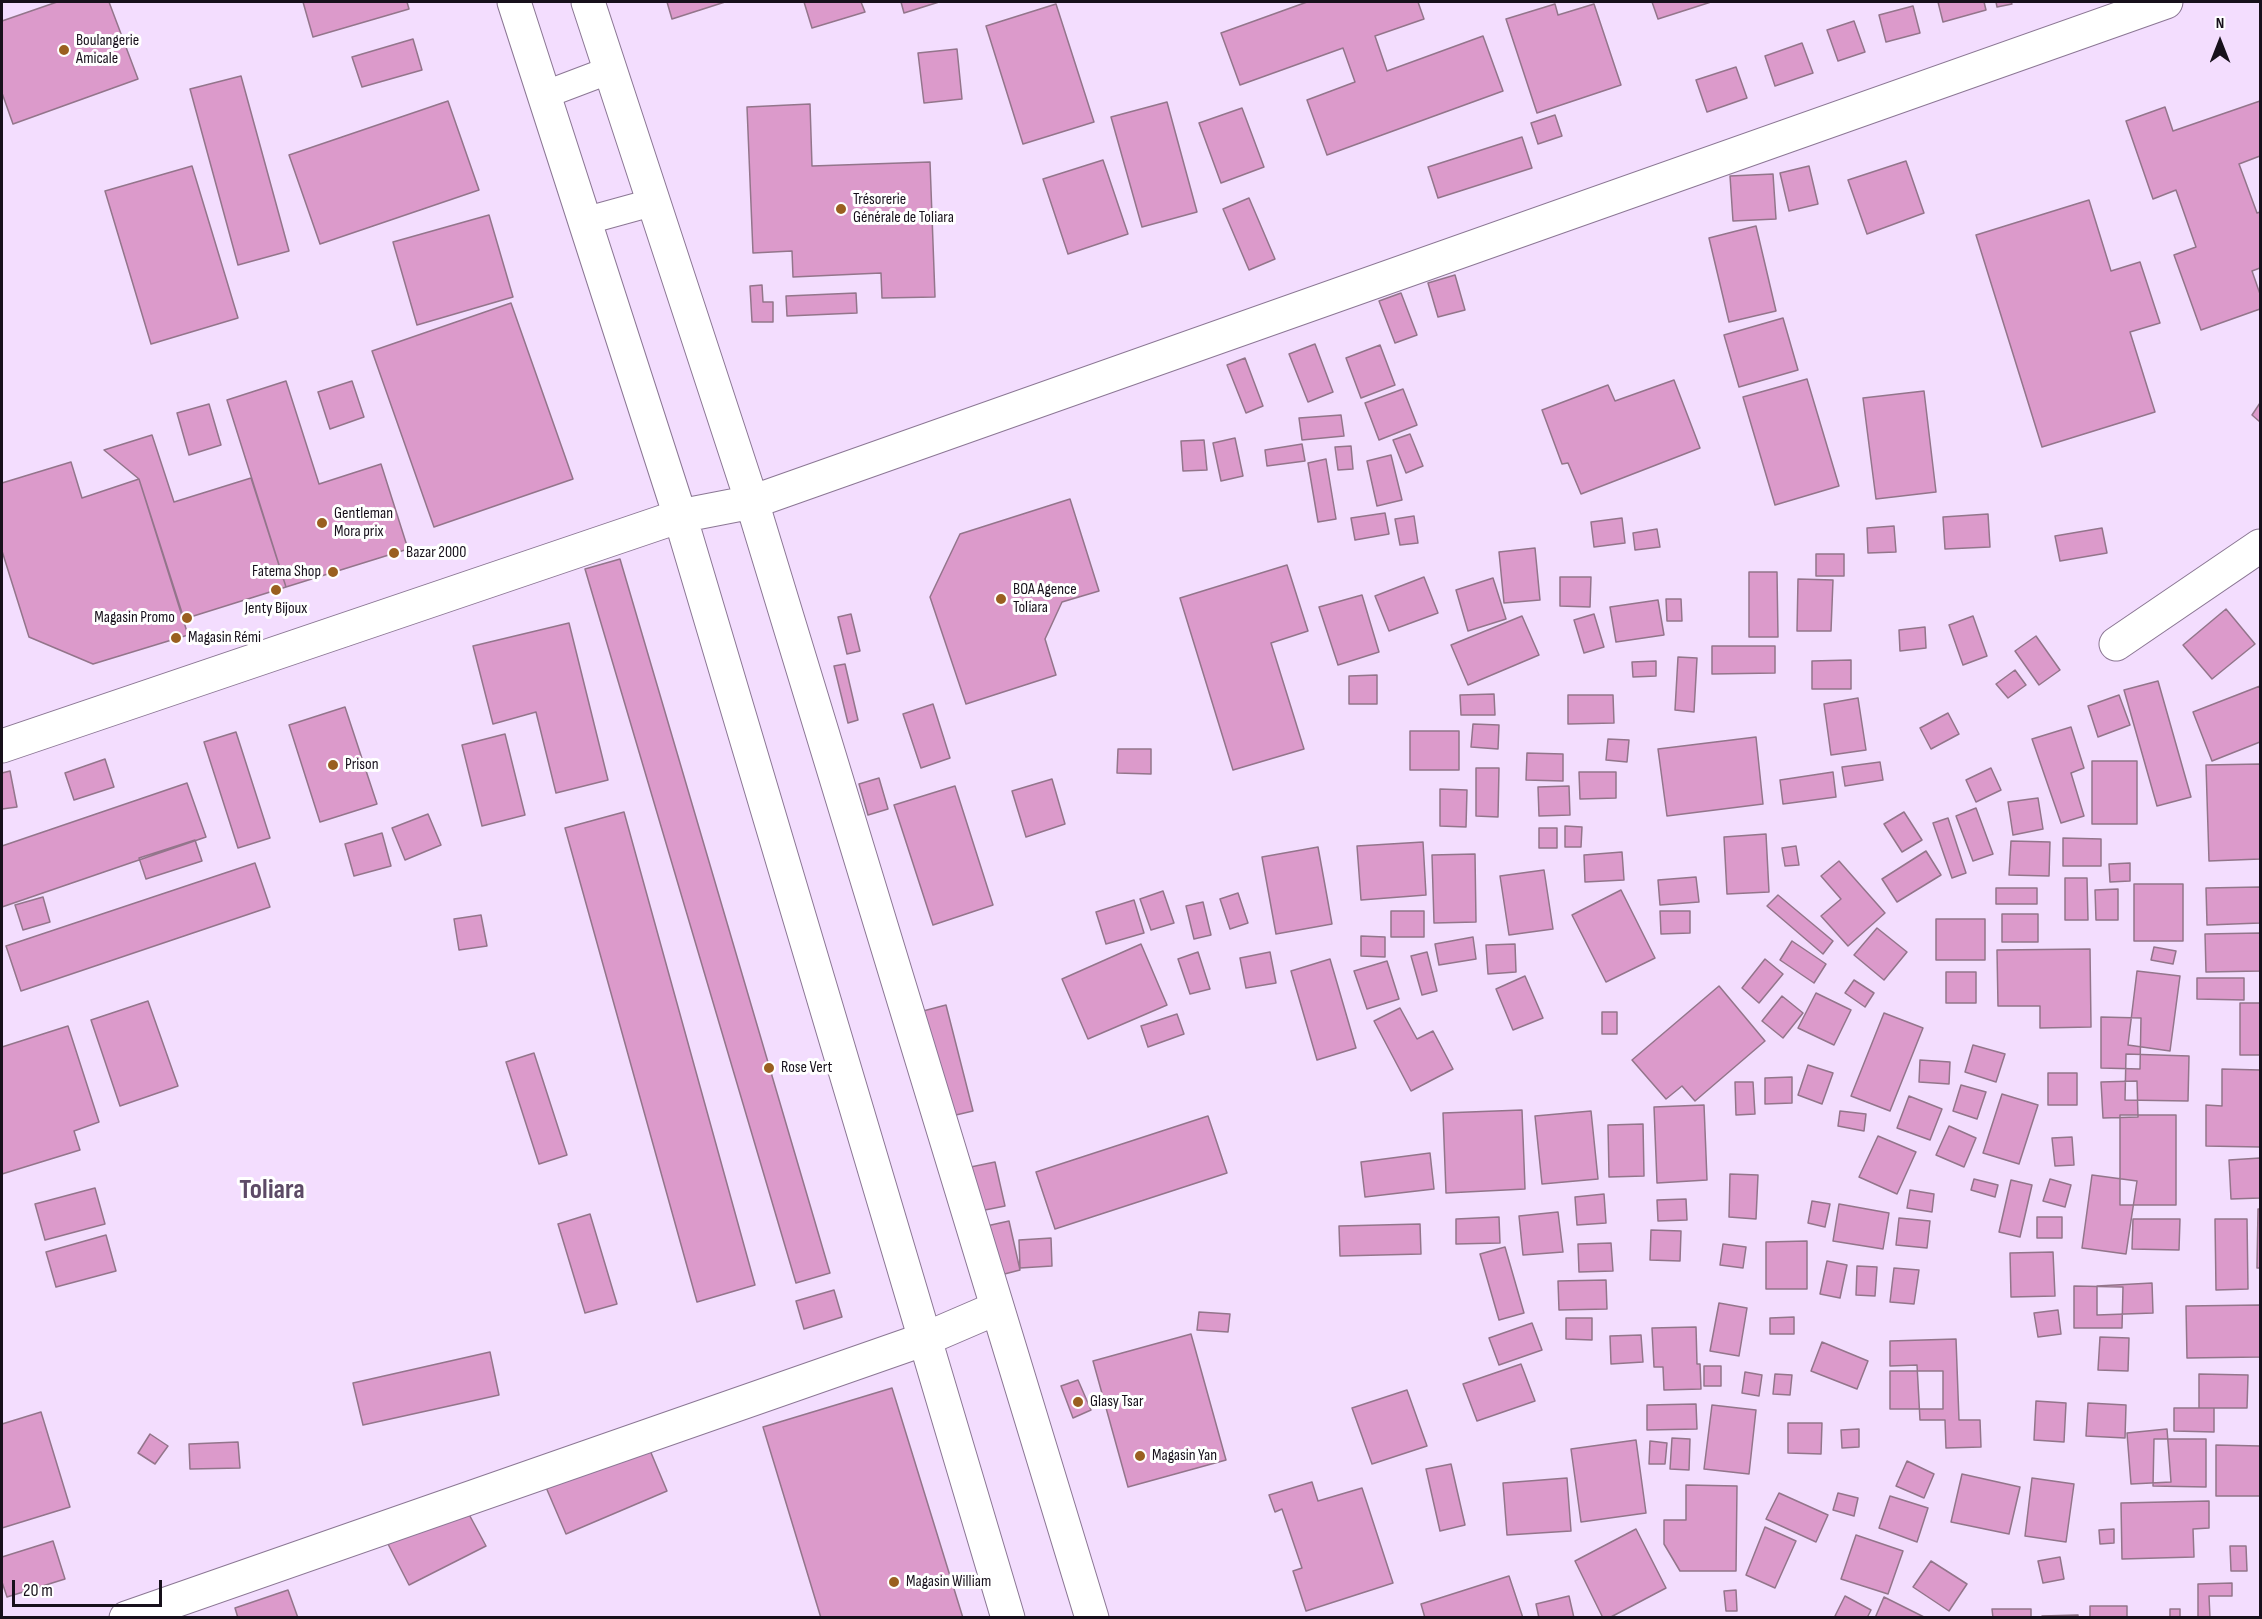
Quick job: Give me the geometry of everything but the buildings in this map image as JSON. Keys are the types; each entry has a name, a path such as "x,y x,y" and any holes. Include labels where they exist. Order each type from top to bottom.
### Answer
{"main road":[{"path":"514,2 680,516 1008,1617"},
{"path":"588,2 752,502 1092,1617"},
{"path":"3,738 680,516 752,502 2166,2"},
{"path":"2116,644 2260,546"},
{"path":"126,1617 925,1339 997,1308"}],"lane":[{"path":"544,95 610,70"},
{"path":"585,221 654,202"}],"place":[{"name":"Boulangerie Amicale","path":"64,50"},
{"name":"Trésorerie Générale de Toliara","path":"841,209"},
{"name":"Gentleman Mora prix","path":"322,523"},
{"name":"Bazar 2000","path":"394,553"},
{"name":"Fatema Shop","path":"333,572"},
{"name":"Jenty Bijoux","path":"276,590"},
{"name":"BOA Agence Toliara","path":"1001,599"},
{"name":"Magasin Promo","path":"187,618"},
{"name":"Magasin Rémi","path":"176,638"},
{"name":"Prison","path":"333,765"},
{"name":"Rose Vert","path":"769,1068"},
{"name":"Glasy Tsar","path":"1078,1402"},
{"name":"Magasin Yan","path":"1140,1456"},
{"name":"Magasin William","path":"894,1582"}],"district":[{"name":"Toliara","path":"272,1191"}]}
